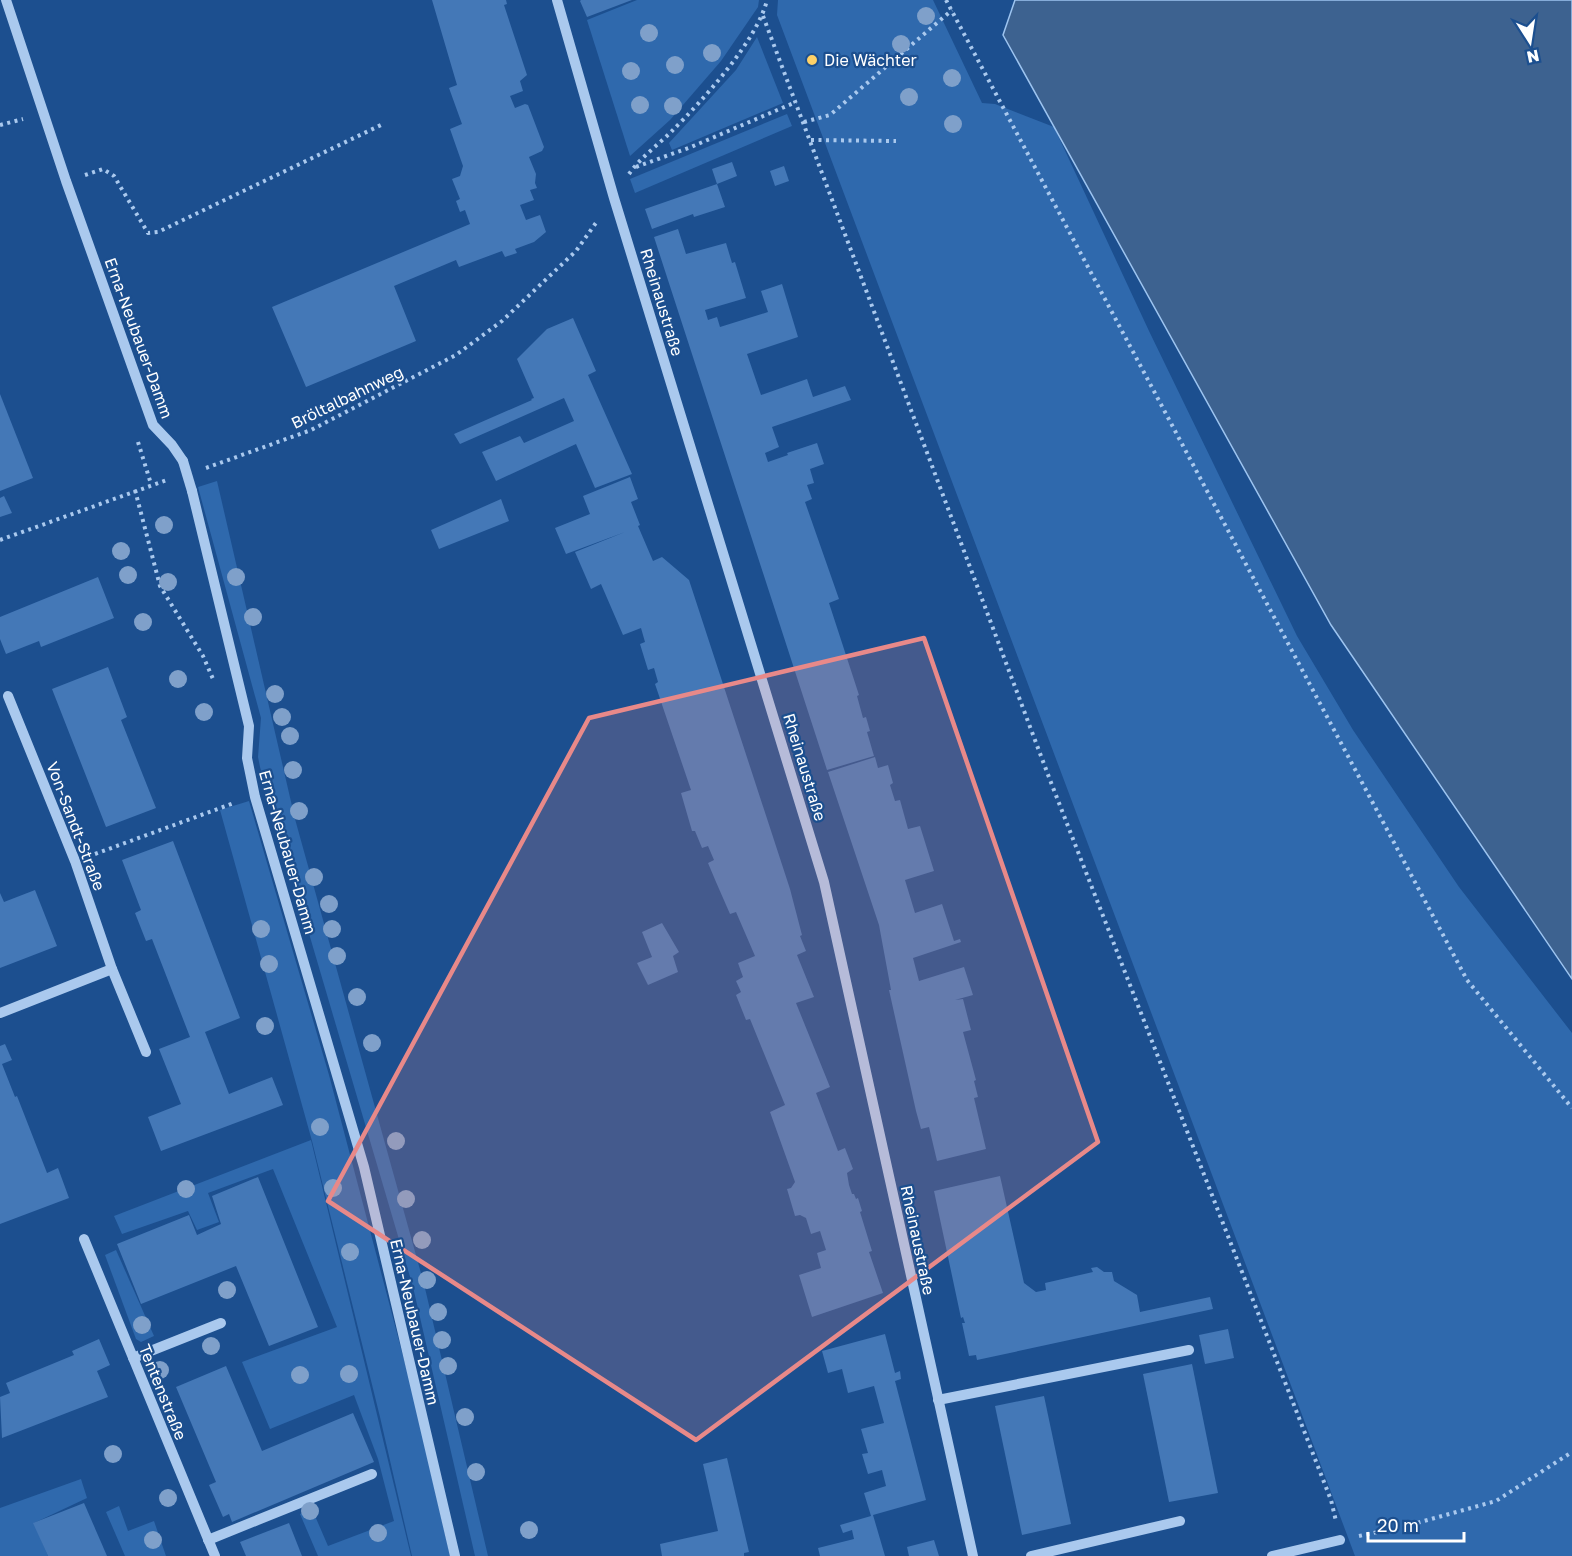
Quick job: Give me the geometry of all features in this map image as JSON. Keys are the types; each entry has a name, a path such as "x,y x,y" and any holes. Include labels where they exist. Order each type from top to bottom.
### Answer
{"street":[{"name":"Erna-Neubauer-Damm","path":"6,0 66,181 153,424 183,461 192,490 249,726 248,759 255,797 364,1167 455,1556"},
{"name":"Rheinaustraße","path":"557,0 614,198 824,882 973,1556"},
{"name":"Von-Sandt-Straße","path":"8,696 75,861 112,969 146,1052"},
{"path":"0,1013 112,969"},
{"name":"Tentenstraße","path":"84,1239 215,1556"},
{"path":"133,1358 221,1323"},
{"path":"938,1400 1189,1350"},
{"path":"208,1540 372,1474"},
{"path":"1031,1556 1180,1521"},
{"path":"1272,1556 1341,1540"}],"path":[{"name":"Bröltalbahnweg","path":"196,471 311,430 456,355 502,321 576,251 633,169 677,126 730,65 763,16 767,0"},
{"path":"946,0 1467,980 1572,1108"},
{"path":"804,122 830,115 952,10"},
{"path":"763,16 1046,769 1331,1500 1341,1540 1406,1526 1496,1502 1572,1452"},
{"path":"633,169 796,102"},
{"path":"0,124 10,122"},
{"path":"103,169 114,176 148,233 158,232 381,125"},
{"path":"811,140 896,141"},
{"path":"136,436 151,484"},
{"path":"0,540 174,477"},
{"path":"135,490 160,586 204,656 217,687"},
{"path":"75,861 217,808"}],"highlighted area":[{"path":"924,638 1098,1142 696,1440 328,1201 589,718"}],"shaded area":[{"path":"637,0 759,0 758,7 721,61 670,120 630,156 587,20"},
{"path":"778,0 933,0 982,103 995,104 1054,127 1149,331 1297,636 1353,730 1459,887 1572,1033 1572,1556 1355,1556 777,15"},
{"path":"1015,0 1572,0 1572,979 1331,625 1003,35"},
{"path":"757,37 783,103 672,150 669,143 736,70"},
{"path":"787,114 792,126 635,193 630,179"},
{"path":"217,481 295,819 424,1284 488,1556 475,1556 413,1287 260,767 258,757 261,718 198,487"},
{"path":"249,801 329,1075 412,1390 450,1556 412,1556 312,1141 220,810"},
{"path":"311,1140 411,1556 318,1556 300,1514 312,1509 328,1546 394,1521 378,1459 354,1395 270,1429 242,1362 337,1327 273,1169 208,1193 219,1222 197,1230 188,1211 122,1234 114,1216"},
{"path":"116,1250 154,1336 141,1342 136,1339 105,1255"},
{"path":"81,1479 87,1498 34,1523 48,1556 0,1556 0,1508"},
{"path":"119,1506 128,1531 154,1521 166,1556 125,1556 106,1512"}],"building":[{"path":"432,0 506,0 507,4 504,5 527,75 520,81 523,91 510,96 515,108 528,105 544,147 542,151 529,157 536,174 537,188 530,190 534,200 520,205 526,220 540,215 546,232 534,242 515,249 517,253 505,257 502,251 459,267 456,260 394,286 416,341 306,387 272,307 470,224 465,210 460,212 456,201 460,199 452,179 460,176 463,166 450,129 462,124 449,88 457,85"},
{"path":"581,0 632,0 587,17"},
{"path":"732,162 737,176 717,184 712,169"},
{"path":"784,166 789,181 775,186 770,171"},
{"path":"717,184 725,207 694,217 693,214 652,229 645,209"},
{"path":"678,229 686,254 726,243 732,263 735,262 746,298 705,310 708,320 717,317 720,327 768,312 761,291 782,284 798,337 747,354 761,395 807,379 813,397 845,386 851,400 772,427 779,447 765,453 768,462 817,443 824,464 810,469 814,483 807,485 812,499 805,502 839,599 829,603 859,695 857,696 863,718 866,717 870,731 867,732 874,756 827,770 654,237"},
{"path":"573,318 596,371 588,375 632,474 595,488 576,444 496,481 482,452 520,436 524,443 574,421 564,398 460,444 454,434 532,400 534,398 517,359 547,329"},
{"path":"0,394 33,478 0,491"},
{"path":"630,477 638,499 631,502 640,525 638,526 653,561 662,557 689,580 790,889 802,935 800,936 806,951 797,955 814,997 796,1003 830,1087 816,1093 838,1151 845,1148 853,1169 847,1173 849,1185 852,1194 856,1199 858,1198 872,1251 869,1252 883,1293 812,1317 799,1275 821,1268 817,1253 826,1250 820,1231 811,1234 806,1218 800,1215 795,1216 787,1189 791,1188 795,1182 770,1112 785,1105 750,1019 746,1020 736,995 741,992 736,981 743,977 738,963 755,956 736,912 730,914 716,882 708,863 714,860 708,846 702,848 695,831 692,831 681,793 691,790 655,684 658,682 654,668 648,670 640,644 645,642 641,628 623,635 601,584 591,589 575,552 625,532 566,554 555,528 590,514 583,496"},
{"path":"4,496 12,513 0,517 0,498"},
{"path":"501,499 509,521 439,549 431,530"},
{"path":"98,577 114,618 41,647 39,641 6,654 0,639 0,617"},
{"path":"108,667 127,717 121,720 156,808 106,827 52,689"},
{"path":"875,757 878,768 888,765 893,783 890,785 895,801 900,800 908,829 920,826 934,871 905,880 915,913 942,904 954,941 960,939 961,942 913,958 919,981 964,967 973,995 955,1000 963,999 971,1030 963,1032 976,1080 974,1081 978,1097 974,1098 986,1149 937,1161 929,1127 921,1129 916,1111 889,990 891,990 879,925 828,772"},
{"path":"173,841 240,1018 205,1032 229,1094 272,1077 283,1105 161,1151 148,1117 181,1104 159,1049 190,1037 152,939 146,941 135,913 141,910 122,860"},
{"path":"35,890 57,946 0,968 0,893 4,902"},
{"path":"662,923 679,952 673,956 678,972 648,985 637,963 652,957 642,932"},
{"path":"5,1044 12,1060 2,1064 15,1097 17,1096 47,1173 58,1168 69,1198 0,1224 0,1046"},
{"path":"1000,1176 1024,1283 1036,1292 1046,1290 1045,1283 1093,1272 1091,1268 1097,1267 1104,1272 1112,1272 1114,1281 1137,1295 1140,1312 1210,1297 1213,1309 977,1360 976,1355 969,1356 962,1323 965,1323 963,1317 961,1318 934,1191"},
{"path":"258,1177 318,1327 269,1346 236,1266 141,1304 117,1244 189,1215 197,1235 221,1224 212,1196"},
{"path":"1228,1329 1234,1358 1205,1364 1199,1335"},
{"path":"885,1334 895,1373 900,1371 901,1379 895,1381 926,1500 873,1515 885,1556 820,1556 818,1548 854,1539 852,1530 843,1533 840,1525 871,1516 864,1493 886,1486 882,1470 868,1474 862,1454 868,1453 861,1429 884,1423 874,1386 848,1393 842,1369 828,1373 822,1351"},
{"path":"99,1339 110,1365 97,1371 108,1397 2,1438 0,1397 10,1393 6,1383 74,1355 72,1351"},
{"path":"1192,1364 1218,1493 1169,1502 1143,1374"},
{"path":"226,1366 262,1451 353,1413 374,1462 232,1522 229,1514 223,1517 209,1485 216,1482 176,1387"},
{"path":"1044,1396 1071,1524 1022,1535 995,1406"},
{"path":"727,1458 749,1552 744,1553 744,1556 662,1556 660,1544 718,1531 703,1464"},
{"path":"84,1503 107,1556 48,1556 33,1523"},
{"path":"289,1523 302,1556 246,1556 240,1542"},
{"path":"934,1540 939,1556 909,1556 907,1547"}],"place":[{"name":"Die Wächter","path":"812,60"}]}
